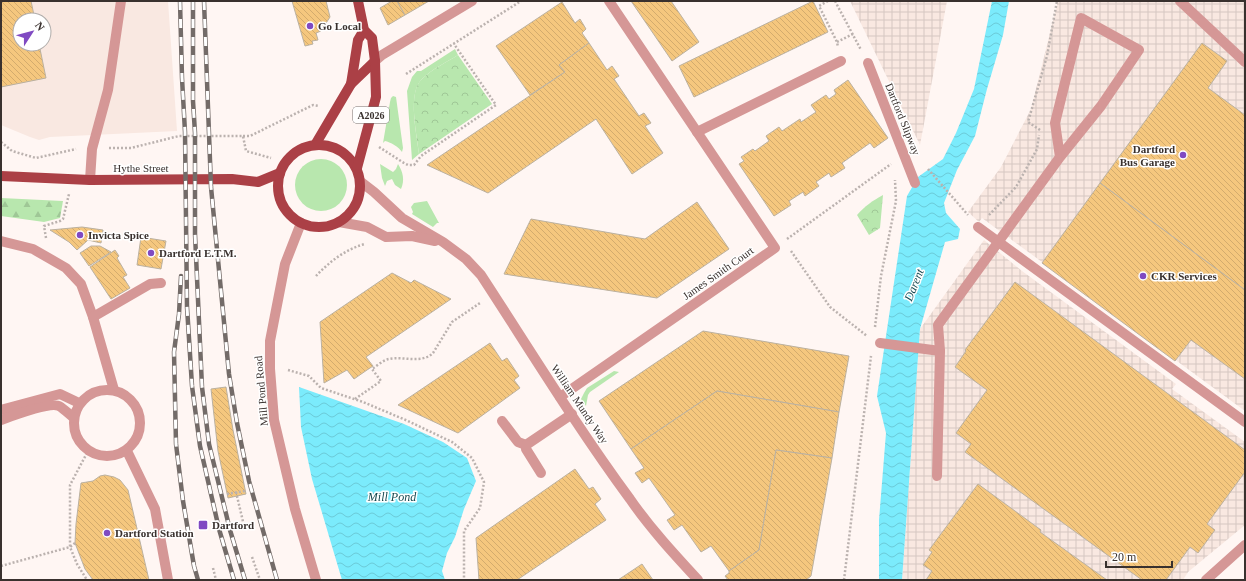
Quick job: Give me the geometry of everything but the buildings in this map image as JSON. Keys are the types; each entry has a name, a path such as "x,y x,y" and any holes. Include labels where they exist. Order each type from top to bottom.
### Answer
{"main road":[{"name":"A2026","path":"357,168 376,97 375,61 372,38 364,30 358,1"},
{"name":"A2026","path":"351,84 358,40 364,30"},
{"name":"A2026","path":"315,145 351,84 375,61"},
{"path":"315,145 332,146 345,153 357,168 361,182 358,201 350,213 339,222 325,227 317,227 302,223 291,216 279,196 278,182 285,162 293,154 305,147 315,145"},
{"name":"Hythe Street","path":"1,176 90,180 232,179 258,182 280,173"}],"street":[{"path":"90,180 92,149 108,90 121,1"},
{"path":"375,61 472,1"},
{"path":"609,1 775,248"},
{"path":"1180,1 1245,62"},
{"path":"937,476 940,351 938,325 1060,157 1101,106 1138,50 1081,18 1055,123 1060,157"},
{"path":"697,132 841,61"},
{"name":"Dartford Slipway","path":"868,63 915,183"},
{"name":"William Mundy Way","path":"361,182 402,218 443,242 466,259 481,275 560,397 630,500 663,542 698,580"},
{"name":"William Mundy Way","path":"339,222 367,227 386,237 412,236 443,242"},
{"name":"Mill Pond Road","path":"302,223 284,264 270,341 270,369 274,420 295,510 316,580"},
{"path":"978,227 1245,422"},
{"path":"1,240 33,249 66,268 80,284 93,317 114,390"},
{"name":"James Smith Court","path":"560,397 775,248"},
{"path":"93,317 150,284 161,282"},
{"path":"877,342 940,351"},
{"path":"103,389 114,390 128,396 136,405 140,416 140,431 135,442 127,451 117,455 105,457 88,451 78,440 74,429 74,418 79,403 92,393 103,389"},
{"path":"1,410 60,394 79,403"},
{"path":"1,420 34,409 53,405 58,406 74,418"},
{"path":"526,445 572,414"},
{"path":"502,421 518,442 526,445"},
{"path":"526,445 526,449 541,473"},
{"path":"127,451 155,509 168,580"},
{"path":"1206,580 1245,545"}],"path":[{"path":"406,74 521,1"},
{"path":"828,1 819,6 837,42 853,34"},
{"path":"947,192 978,227 1016,187 1036,149 1040,130 1028,122 1047,56 1057,1"},
{"path":"382,150 408,165 414,165 426,152 496,105 454,44"},
{"name":"Hythe Street","path":"112,148 131,148 178,136 250,136 313,106 320,106"},
{"path":"243,136 246,151 285,162"},
{"path":"1,142 12,151 36,158 71,149"},
{"path":"775,248 894,162 895,170"},
{"path":"844,580 877,342 880,276 896,201 895,178"},
{"path":"47,224 63,219 68,197"},
{"path":"316,276 325,266 348,250 370,243"},
{"path":"792,253 830,307 877,342"},
{"path":"354,399 381,381 372,369 386,359 421,358 430,356 450,325 469,310"},
{"path":"288,370 309,376 321,388 354,399 408,421 452,442 472,458 484,482 480,508 464,531 464,580"},
{"path":"87,580 77,564 70,547 70,485 88,451"},
{"path":"227,494 245,491"},
{"path":"236,492 245,530"},
{"path":"1,566 70,547 76,543"},
{"path":"252,557 260,580"},
{"path":"213,568 216,580"}],"shaded area":[{"path":"1,1 168,1 177,131 50,137 39,140 1,125"},
{"path":"850,1 947,1 920,145"},
{"path":"1058,1 1245,1 1245,411 982,218 979,222 968,212 1001,167 1031,109"},
{"path":"984,240 1022,271 1176,384 1172,389 1245,442 1245,525 1188,572 1183,580 902,580 920,329"}],"green space":[{"path":"455,49 458,55 430,72 417,85 414,115 419,154 412,160 407,91 412,77 417,71 421,71"},
{"path":"458,55 492,104 419,154 414,114 417,85 430,72"},
{"path":"393,96 396,97 403,148 402,152 389,142 385,141 383,143 390,102"},
{"path":"316,159 326,159 335,163 343,171 347,180 347,190 343,199 335,207 326,211 316,211 307,207 299,199 295,190 295,180 299,171 307,163"},
{"path":"380,164 393,172 398,164 403,176 401,189 395,185 392,179 387,181 385,186"},
{"path":"883,195 880,228 869,235 857,215 875,199"},
{"path":"1,198 63,201 60,218 44,222 1,216"},
{"path":"427,201 439,223 433,227 412,214 413,212 411,207 414,203"},
{"path":"614,371 619,372 590,392 586,406 581,399 587,388"}],"water":[{"name":"Darent","path":"992,1 1009,1 1003,35 975,136 957,170 944,203 946,213 960,229 958,239 945,242 920,329 902,580 879,580 879,520 886,433 877,396 907,196 918,177 943,159 956,133 974,89"},
{"name":"Mill Pond","path":"299,387 404,424 443,442 467,458 476,481 464,509 455,537 447,553 442,571 445,580 342,580 312,479 301,427"}],"railway":[{"path":"180,1 185,132 187,307 192,386 200,446 219,529 234,580"},
{"path":"193,1 195,234 202,387 209,444 230,530 245,580"},
{"path":"204,1 211,187 229,374 249,481 277,580"},
{"path":"181,276 179,314 174,352 176,444 183,501 194,566 198,580"}],"place":[{"name":"Go Local","path":"310,26"},
{"name":"Dartford Bus Garage","path":"1183,155"},
{"name":"Invicta Spice","path":"80,235"},
{"name":"Dartford E.T.M.","path":"151,253"},
{"name":"CKR Services","path":"1143,276"},
{"name":"Dartford","path":"203,525"},
{"name":"Dartford Station","path":"107,533"}]}
